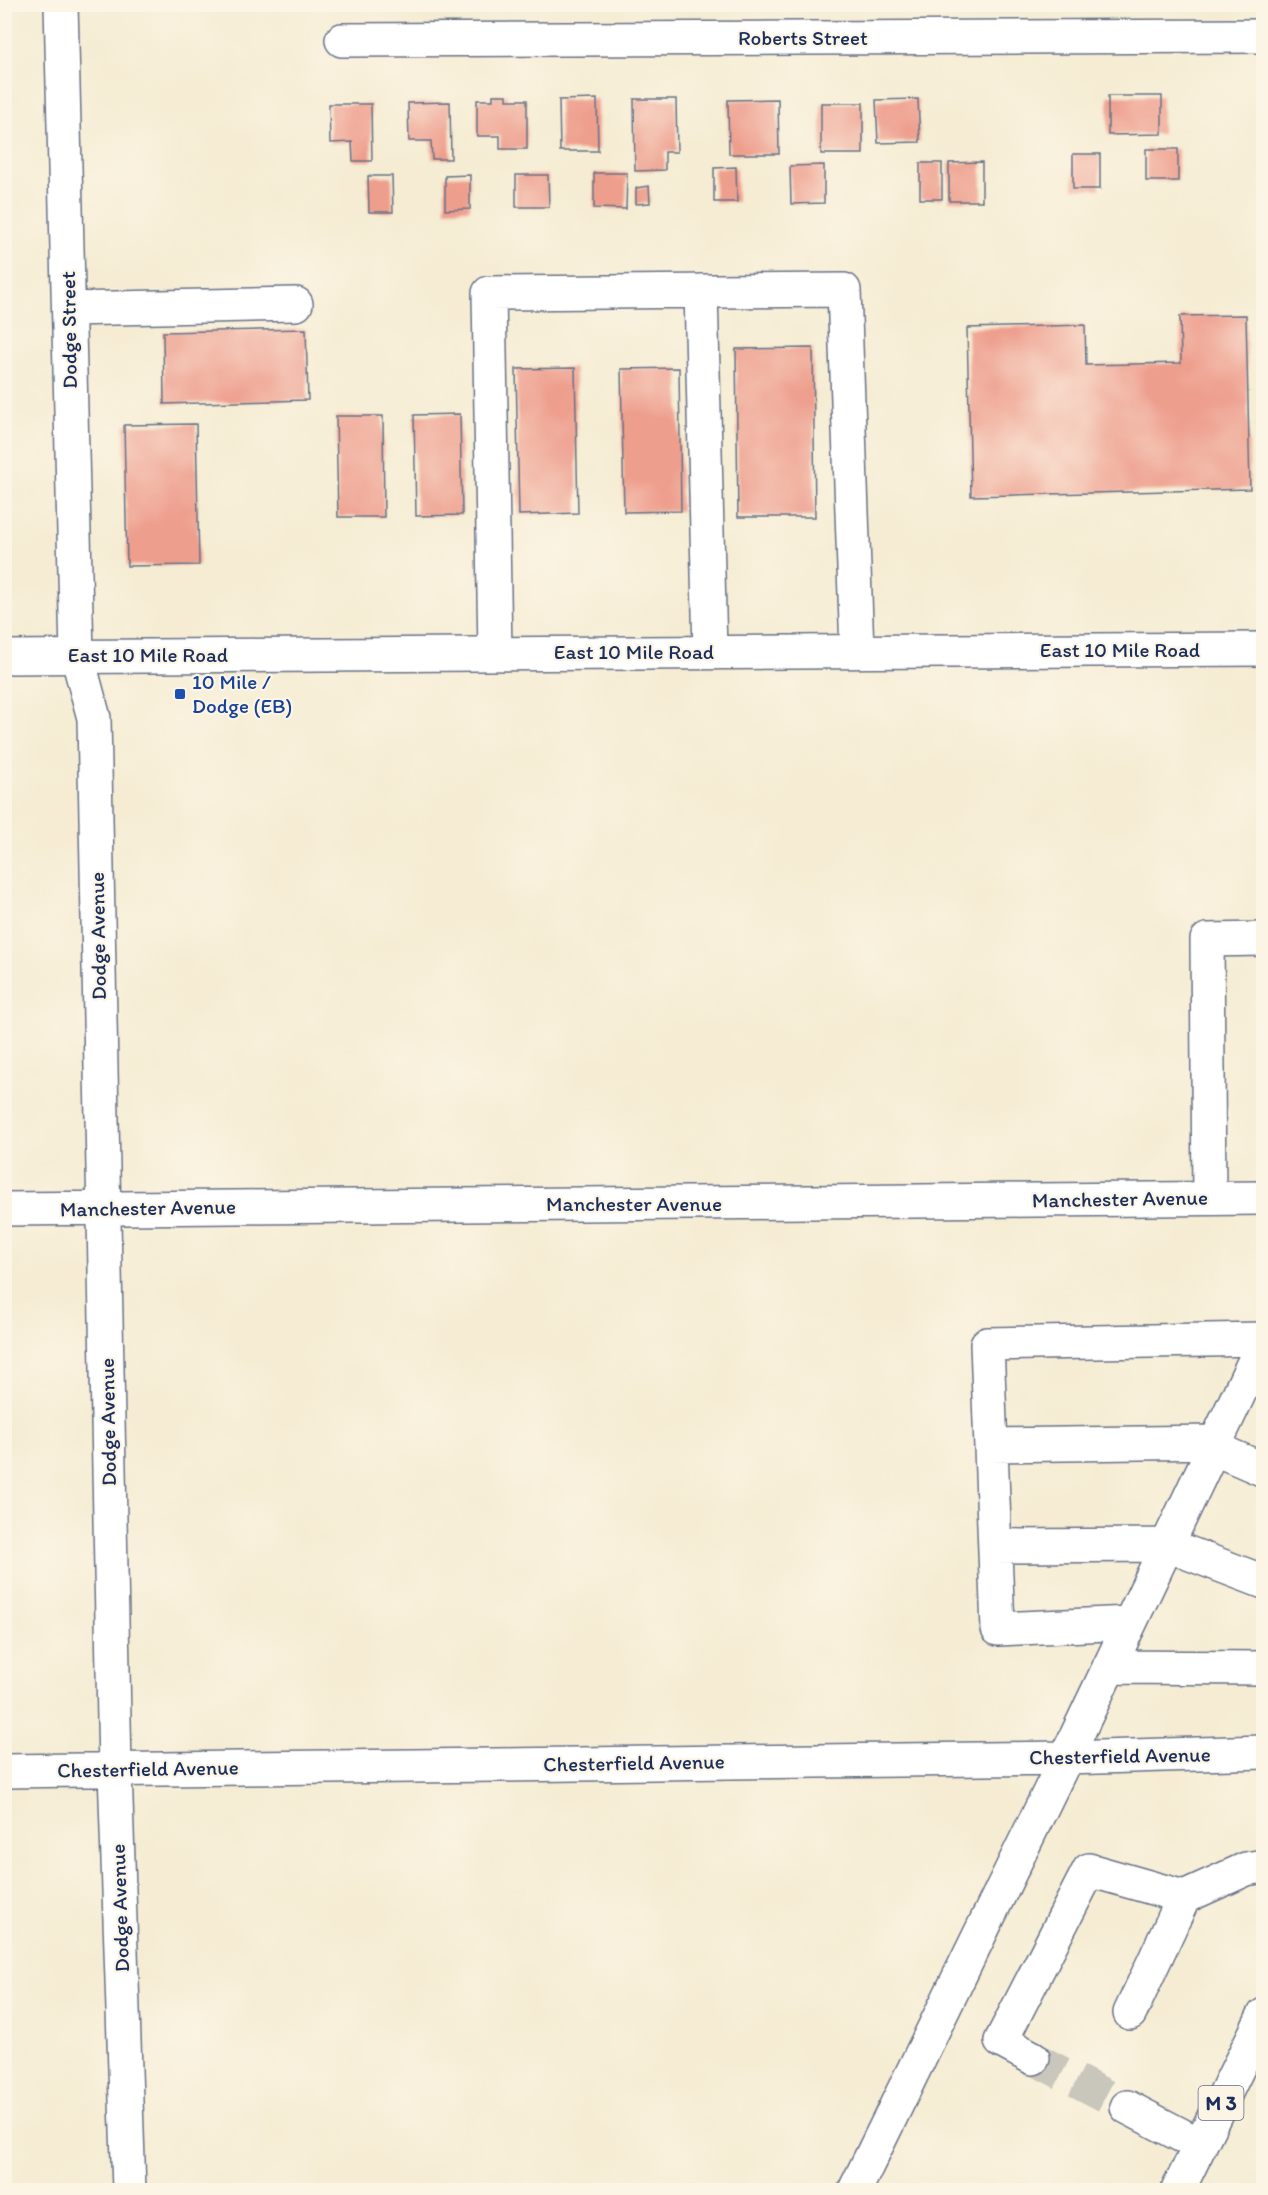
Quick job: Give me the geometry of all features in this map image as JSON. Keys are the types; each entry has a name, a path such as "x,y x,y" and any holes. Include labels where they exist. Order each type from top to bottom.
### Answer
{"street":[{"name":"Dodge Street","path":"61,4 77,655"},
{"name":"Roberts Street","path":"342,40 1263,36"},
{"path":"495,653 489,293 701,291 844,291 857,651"},
{"path":"701,291 710,652"},
{"path":"69,309 296,304"},
{"name":"East 10 Mile Road","path":"4,657 1263,649"},
{"name":"Dodge Avenue","path":"77,655 94,718 115,1770 129,2190"},
{"path":"1209,1198 1207,940 1263,939"},
{"name":"Manchester Avenue","path":"4,1209 1263,1198"},
{"path":"855,2190 1066,1758 1108,1667 1130,1623 1167,1545 1263,1340 987,1344 998,1629 1130,1623"},
{"path":"991,1445 1214,1445 1263,1470"},
{"path":"995,1546 1167,1545 1263,1582"},
{"path":"1108,1667 1263,1668"},
{"name":"Chesterfield Avenue","path":"4,1771 1066,1758 1263,1752"},
{"path":"1033,2058 1001,2041 1089,1870 1184,1897 1246,1869 1263,1866"},
{"path":"1130,2013 1184,1897"},
{"name":"M 3","path":"1178,2190 1263,2015"},
{"path":"1127,2107 1200,2145"}],"building":[{"path":"493,95 507,95 507,100 527,100 527,149 500,149 500,136 477,136 477,100 493,100"},
{"path":"1108,96 1162,96 1162,134 1108,135"},
{"path":"597,99 598,151 560,151 559,100"},
{"path":"634,99 676,99 677,152 665,152 665,170 635,171"},
{"path":"778,99 779,154 729,154 728,100"},
{"path":"918,99 920,142 878,143 876,100"},
{"path":"450,102 451,159 432,159 431,141 409,141 408,103"},
{"path":"821,103 863,103 863,154 821,154"},
{"path":"329,104 371,104 372,161 353,161 352,142 330,143"},
{"path":"1146,149 1178,149 1178,181 1146,181"},
{"path":"1073,154 1100,154 1100,189 1073,189"},
{"path":"982,162 982,201 949,201 949,163"},
{"path":"920,163 942,163 942,199 920,199"},
{"path":"824,165 824,203 791,204 790,166"},
{"path":"736,167 737,202 714,202 714,168"},
{"path":"594,173 627,173 626,209 594,208"},
{"path":"470,175 470,209 445,210 445,176"},
{"path":"516,175 548,175 549,207 516,207"},
{"path":"368,176 392,176 393,212 369,212"},
{"path":"649,186 650,203 636,204 636,188"},
{"path":"1246,315 1250,489 971,496 967,328 1085,325 1086,365 1181,363 1180,316"},
{"path":"306,329 308,400 164,404 163,332"},
{"path":"813,348 815,517 738,517 736,349"},
{"path":"575,368 578,513 519,515 516,369"},
{"path":"679,368 681,511 624,512 621,369"},
{"path":"460,414 462,515 416,516 414,415"},
{"path":"336,416 383,416 384,517 338,517"},
{"path":"196,424 199,565 127,566 124,425"}],"tunnel":[{"path":"1033,2058 1127,2107"}],"place":[{"name":"10 Mile / Dodge (EB)","path":"180,694"}]}
